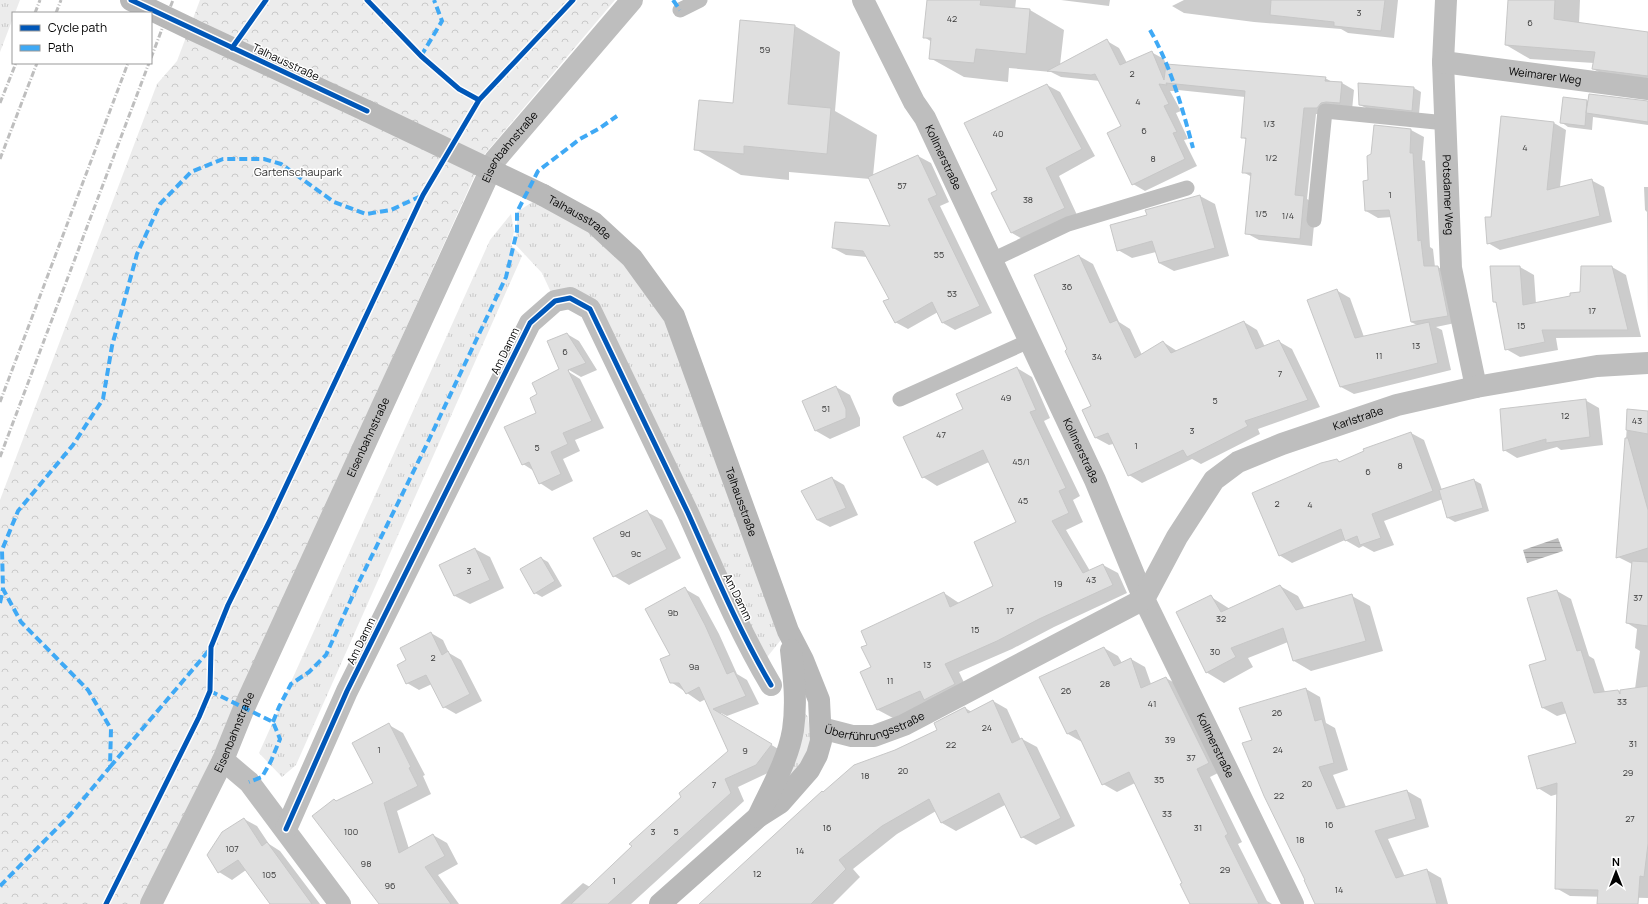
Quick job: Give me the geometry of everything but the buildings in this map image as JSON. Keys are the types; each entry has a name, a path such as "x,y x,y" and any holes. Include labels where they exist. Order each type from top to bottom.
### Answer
{"main road":[{"name":"Talhausstraße","path":"131,0 544,195 594,222 632,258 674,316 788,631 803,660 819,700 821,728"},
{"name":"Talhausstraße","path":"788,631 795,688"},
{"path":"795,688 811,717 821,728"},
{"path":"758,817 787,752 793,730 795,688"},
{"name":"Überführungsstraße","path":"660,904 758,817 780,803 809,770 817,755 821,741 821,728"}],"street":[{"name":"Eisenbahnstraße","path":"151,904 223,760 244,708 495,160 632,0"},
{"name":"Kollmerstraße","path":"863,0 914,102 925,118 1095,480 1144,599 1293,904"},
{"name":"Potsdamer Weg","path":"1446,0 1443,62 1451,268 1476,386"},
{"name":"Weimarer Weg","path":"1443,62 1648,89"},
{"name":"Am Damm","path":"286,829 347,691 530,324 555,301 570,298 590,308 651,433 760,666 771,685"},
{"name":"Karlstraße","path":"1144,599 1178,536 1214,480 1238,462 1282,444 1397,405 1476,386 1597,366 1648,363"},
{"name":"Überführungsstraße","path":"821,728 852,736 874,736 904,725 1144,599"},
{"path":"223,760 249,782 286,829 340,904"}],"lane":[{"path":"680,10 700,0"},
{"path":"1314,220 1325,111 1446,123"},
{"path":"992,260 1068,224 1187,188"},
{"path":"900,399 1029,341"}],"green space":[{"path":"0,0 20,0 15,12 12,12 12,21 0,52"},
{"name":"Gartenschaupark","path":"200,0 615,0 484,155 215,751 143,904 0,904 0,500 157,84 177,61"},
{"path":"543,195 594,223 674,316 788,631 760,666 590,309 555,301 542,273 514,243 517,231 517,212"},
{"path":"511,214 514,231 511,245 522,256 296,765 282,777 259,753 490,240"},
{"path":"803,711 808,717 813,752 788,790 787,770"}],"shaded area":[{"path":"1558,538 1563,551 1527,563 1523,550"}],"railway":[{"path":"35,12 40,0"},
{"path":"56,12 61,0"},
{"path":"147,12 152,0"},
{"path":"152,55 173,0"},
{"path":"0,103 16,64"},
{"path":"0,159 37,64"},
{"path":"0,402 128,64"},
{"path":"0,457 149,64"}],"marked path":[{"path":"421,56 442,21 434,0"},
{"path":"673,0 680,10"},
{"path":"1150,30 1170,73 1193,148"},
{"path":"273,722 291,684 309,672 326,655 357,586 426,446 506,277 517,231 517,212 538,171 580,139 600,128 617,116"},
{"path":"0,886 70,815 110,767 111,729 88,690 21,622 3,589 2,550 18,511 73,445 103,399 112,346 137,254 160,204 191,172 223,159 264,159 281,164 334,202 366,214 391,210 423,195"},
{"path":"0,603 3,589"},
{"path":"110,767 211,648"},
{"path":"210,691 273,722 280,739 271,761 262,777 249,782"}],"cycle path":[{"path":"131,0 367,111"},
{"path":"232,48 266,0"},
{"path":"367,0 421,56 459,89 479,100"},
{"path":"106,904 199,717 210,691 211,647 228,605 270,520 423,195 479,100 573,0"},
{"path":"286,829 347,691 530,323 555,301 570,298 590,309 652,436 717,579 771,685"}]}
